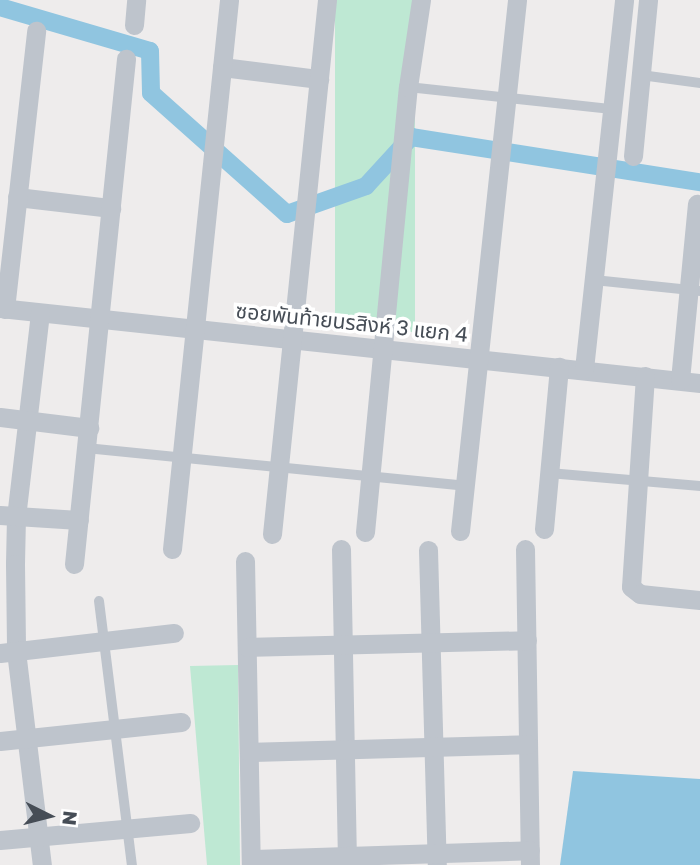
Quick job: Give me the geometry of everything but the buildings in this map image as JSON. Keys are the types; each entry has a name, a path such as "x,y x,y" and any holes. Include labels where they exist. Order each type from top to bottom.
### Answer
{"street":[{"path":"134,25 136,0"},
{"path":"172,549 229,0"},
{"path":"272,534 327,0"},
{"path":"365,532 408,88 421,0"},
{"path":"460,531 517,0"},
{"path":"584,369 624,0"},
{"path":"633,156 648,0"},
{"path":"2,308 36,31"},
{"path":"74,564 126,59"},
{"path":"222,67 319,79"},
{"path":"17,197 111,208"},
{"path":"680,380 694,290 696,204"},
{"name":"ซอยพันท้ายนรสิงห์ 3 แยก 4","path":"2,308 700,383"},
{"path":"40,313 27,421 8,515 8,652 25,739 42,865"},
{"path":"544,529 559,367"},
{"path":"645,376 631,587 640,594 700,600"},
{"path":"0,418 89,428"},
{"path":"8,515 79,520"},
{"path":"341,549 347,861"},
{"path":"246,561 251,862 530,857 525,549"},
{"path":"428,550 436,859"},
{"path":"8,652 174,633"},
{"path":"247,646 527,640"},
{"path":"0,741 181,722"},
{"path":"249,752 528,744"},
{"path":"0,840 190,823"}],"lane":[{"path":"641,75 700,83"},
{"path":"408,88 612,109"},
{"path":"594,280 694,290"},
{"path":"86,448 465,486"},
{"path":"549,474 700,486"},
{"path":"99,601 107,641 132,865"}],"green space":[{"path":"335,0 415,0 415,332 335,332"},
{"path":"238,665 240,865 207,865 190,666"}],"water":[{"path":"573,771 700,779 700,865 560,865"}],"waterway":[{"path":"0,7 150,51 151,93 287,214 366,186 411,137 700,182"}]}
